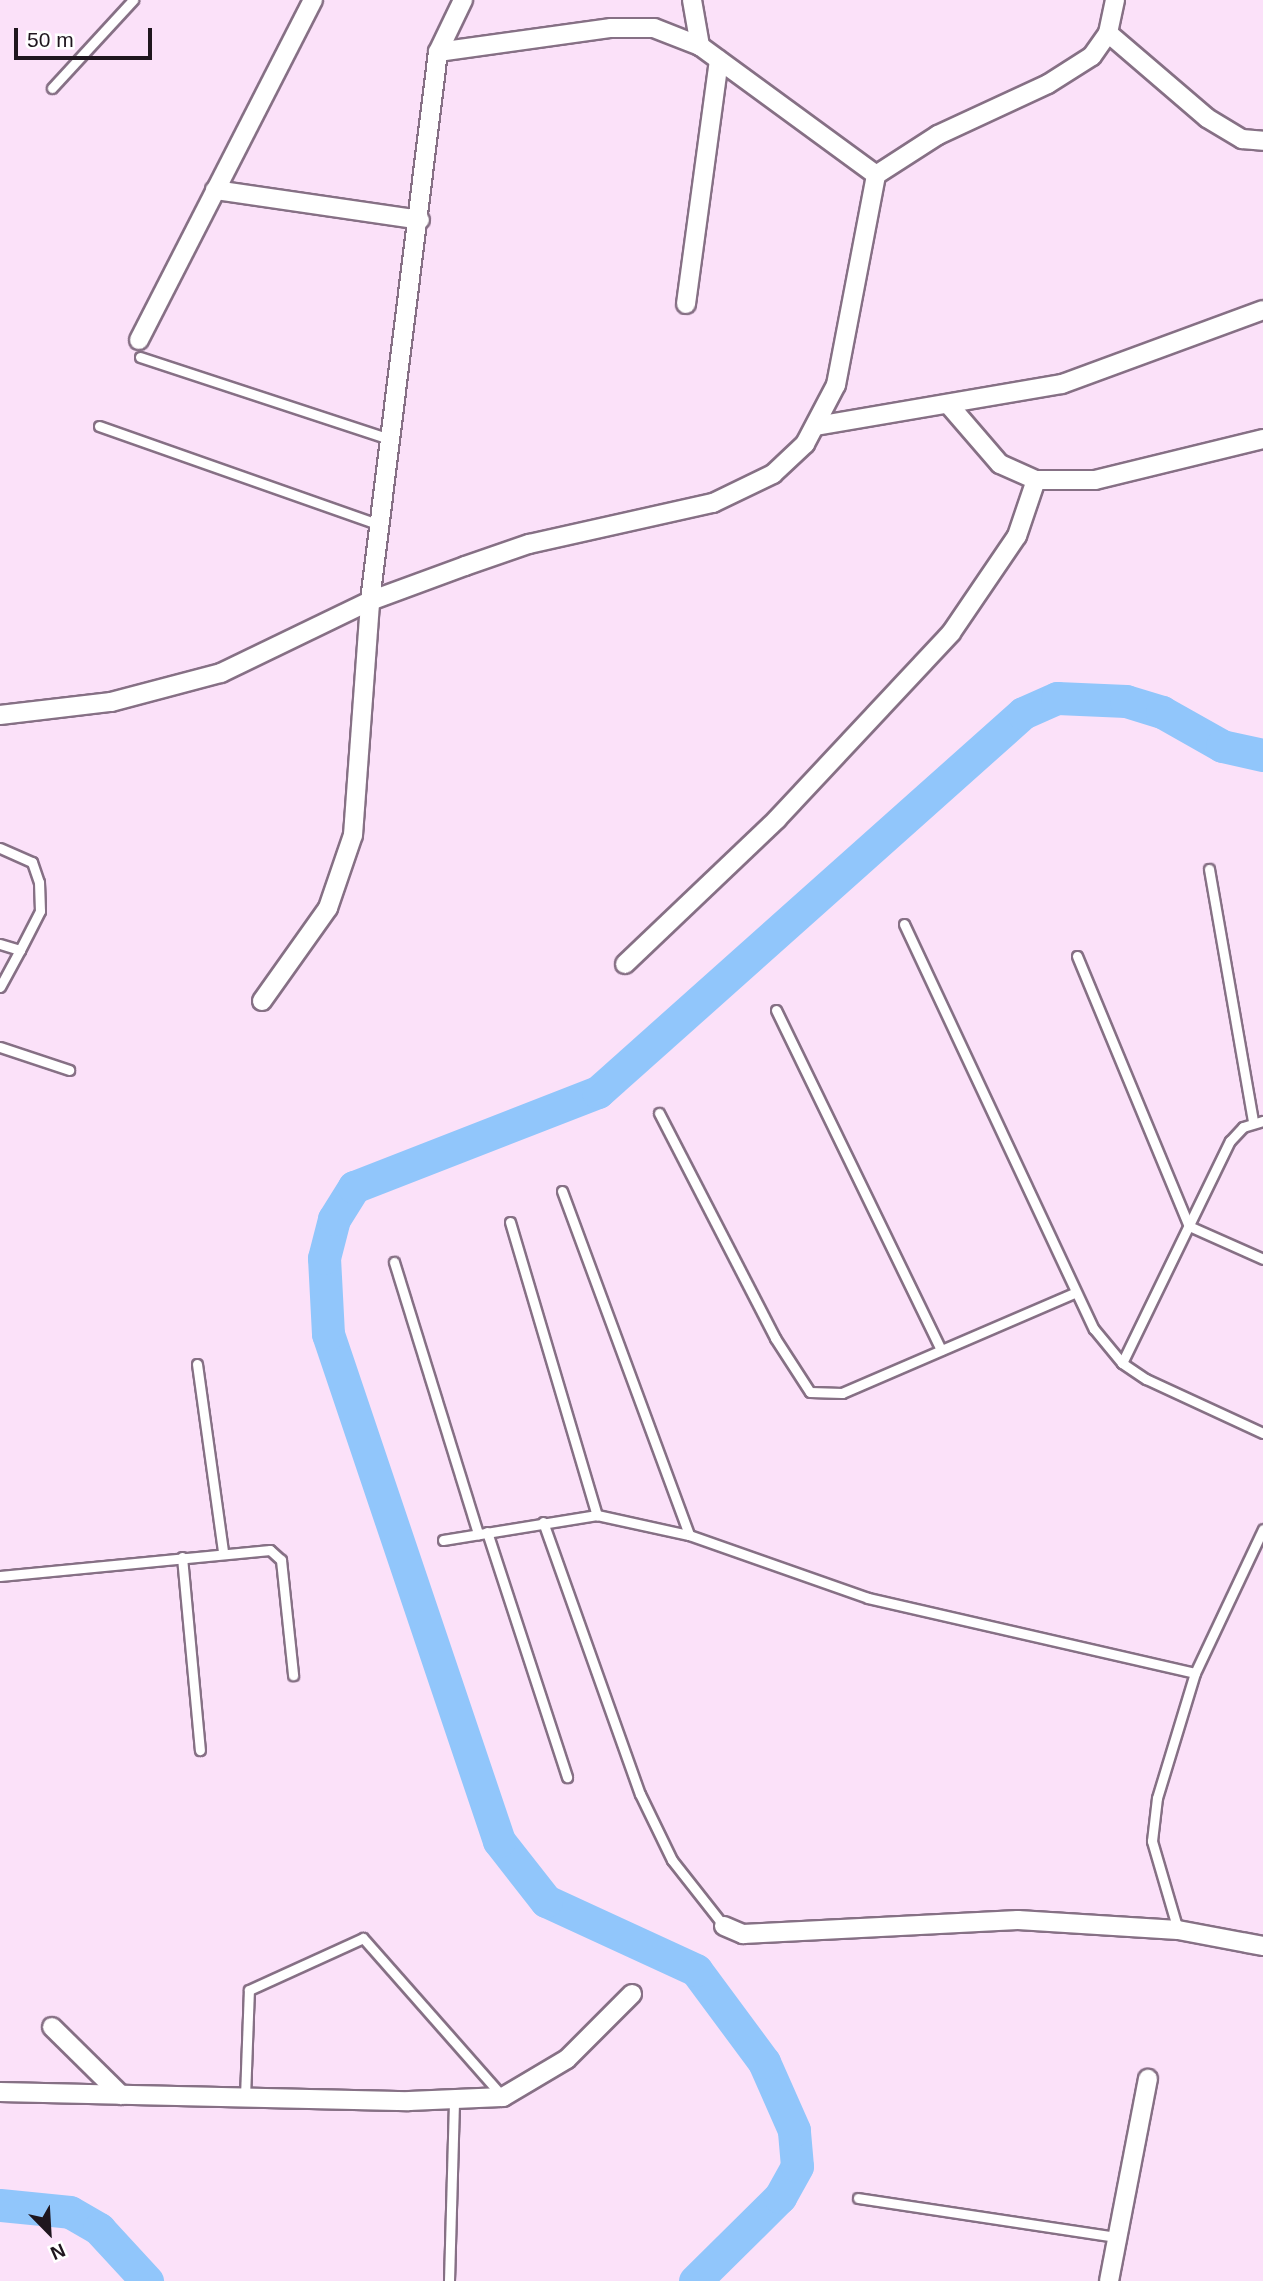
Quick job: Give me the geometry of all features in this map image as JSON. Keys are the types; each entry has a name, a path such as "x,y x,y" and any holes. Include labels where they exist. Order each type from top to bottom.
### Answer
{"street":[{"path":"139,349 215,190 313,0"},
{"path":"692,0 700,46"},
{"path":"0,715 111,702 220,673 370,601 529,544 713,503 773,474 816,426 847,346 876,175 938,135 1048,84 1092,56 1108,33 1115,0"},
{"path":"262,1001 328,908 353,835 370,601 420,220 438,52 458,1"},
{"path":"438,52 611,28 654,27 700,46 876,175"},
{"path":"1108,33 1207,118 1242,139 1263,141"},
{"path":"687,304 719,60"},
{"path":"215,190 420,220"},
{"path":"816,426 949,405 1119,367 1263,310"},
{"path":"949,405 1000,464 1036,480 1095,480 1263,439"},
{"path":"625,964 777,819 951,633 1017,536 1036,480"},
{"path":"724,1926 743,1934 1018,1920 1178,1930 1263,1946"},
{"path":"0,2092 245,2098 454,2099 503,2096 567,2059 632,1994"},
{"path":"52,2027 121,2095"},
{"path":"1109,2281 1115,2237 1148,2079"}],"lane":[{"path":"52,88 133,0"},
{"path":"139,349 392,439"},
{"path":"99,426 380,525"},
{"path":"0,848 26,857 40,883 40,911 0,987"},
{"path":"1122,1363 1230,1140 1258,1121 1209,869"},
{"path":"904,924 1074,1293 1122,1363 1263,1433"},
{"path":"0,944 20,950"},
{"path":"1077,956 1189,1226 1263,1259"},
{"path":"776,1010 941,1350"},
{"path":"0,1047 69,1070"},
{"path":"659,1113 775,1338 810,1392 842,1393 1074,1293"},
{"path":"562,1191 689,1535"},
{"path":"510,1222 597,1515"},
{"path":"394,1262 567,1777"},
{"path":"197,1364 223,1552"},
{"path":"443,1540 597,1515 689,1535 868,1598 1195,1673"},
{"path":"543,1522 640,1794 673,1860 724,1926"},
{"path":"1178,1930 1152,1842 1157,1798 1195,1673 1263,1530"},
{"path":"0,1576 261,1548 281,1560 293,1675"},
{"path":"182,1557 200,1749"},
{"path":"245,2098 249,1990 363,1938 503,2096"},
{"path":"449,2281 454,2099"},
{"path":"858,2198 1115,2237"}],"waterway":[{"path":"695,2281 780,2197 797,2166 794,2130 764,2062 696,1970 546,1901 499,1841 328,1334 324,1258 334,1219 354,1187 598,1092 1023,713 1057,698 1126,701 1162,712 1222,746 1263,755"},
{"path":"0,2205 70,2212 99,2229 147,2281"}]}
